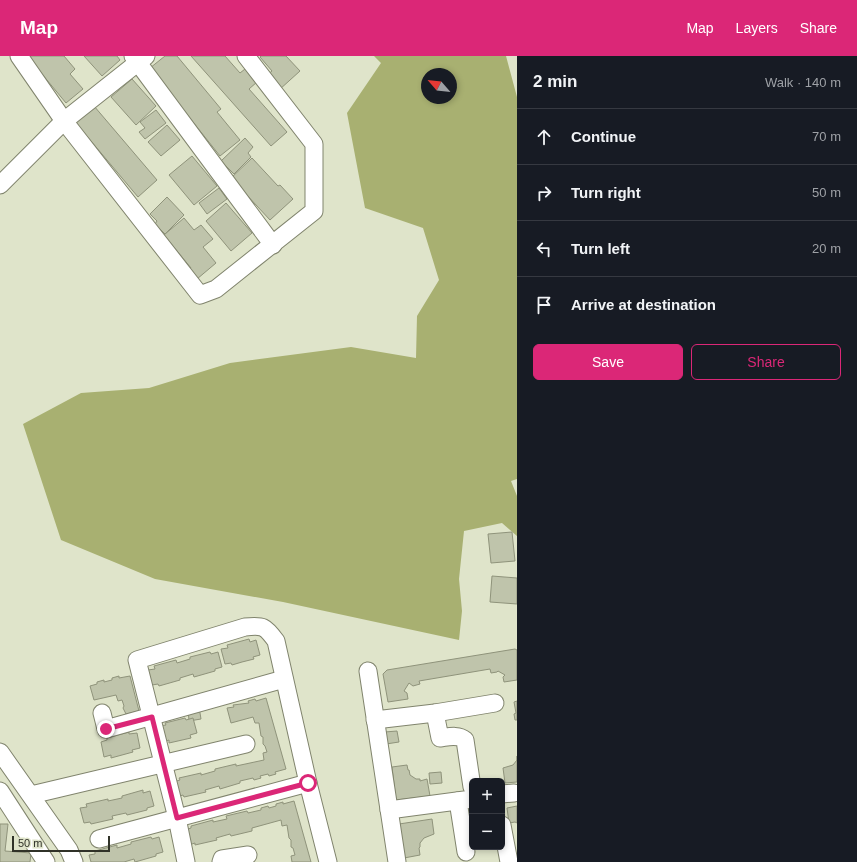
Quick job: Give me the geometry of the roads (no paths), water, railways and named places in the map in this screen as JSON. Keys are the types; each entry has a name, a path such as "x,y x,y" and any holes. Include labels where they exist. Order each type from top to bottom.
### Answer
{"street":[{"path":"19,56 64,121 200,296 216,289 314,211 314,144 246,56"},
{"path":"0,185 64,121 139,58 273,245"},
{"path":"186,862 177,818 137,660 245,627 258,625 268,630 276,641 308,783 328,862"},
{"path":"368,671 397,862"},
{"path":"102,714 106,729 284,679"},
{"path":"375,720 435,713 495,703"},
{"path":"435,713 440,738 457,736 465,740 471,778"},
{"path":"31,795 246,744"},
{"path":"0,752 69,850 74,862"},
{"path":"100,839 308,783"},
{"path":"0,791 46,862"},
{"path":"389,810 465,800 466,852"},
{"path":"505,841 509,862"},
{"path":"221,862 222,859 248,854"}]}
